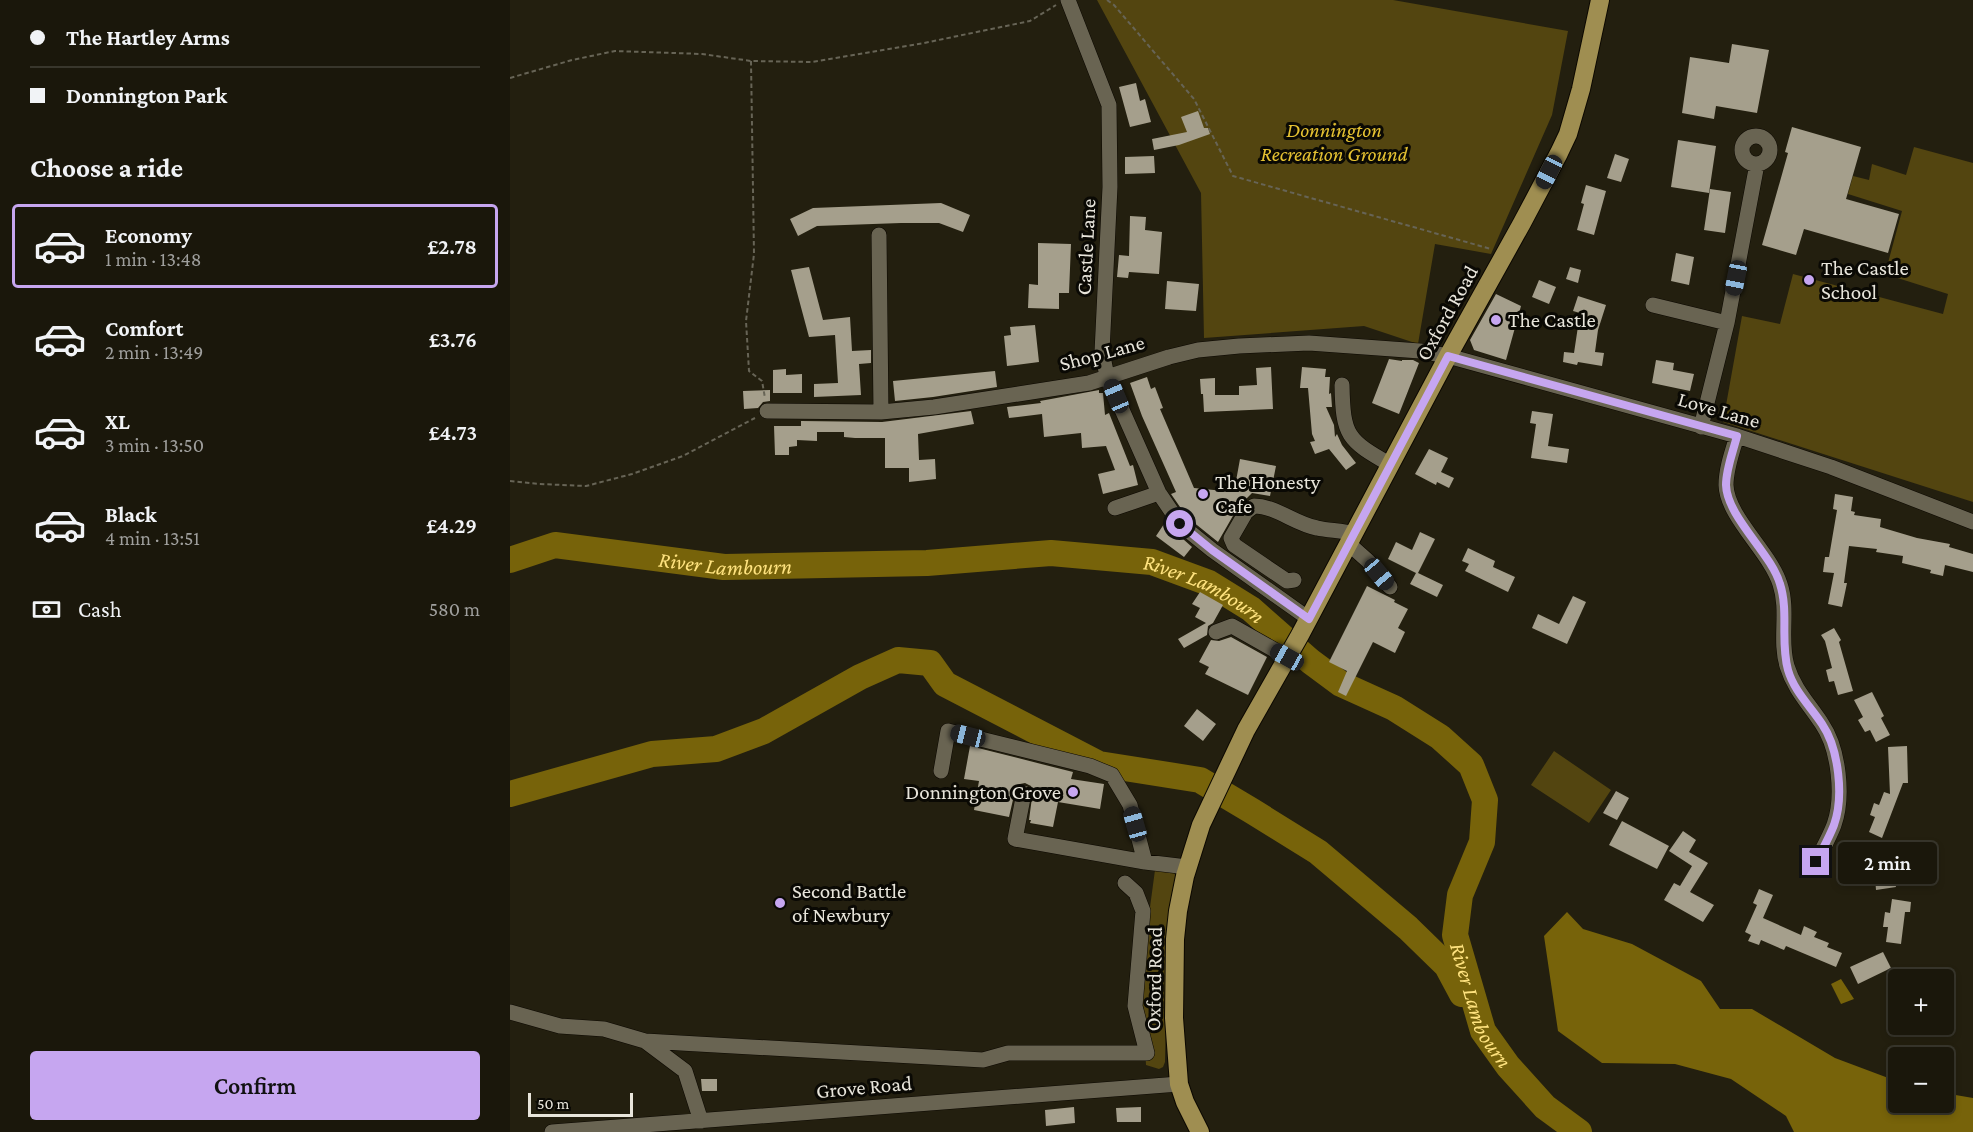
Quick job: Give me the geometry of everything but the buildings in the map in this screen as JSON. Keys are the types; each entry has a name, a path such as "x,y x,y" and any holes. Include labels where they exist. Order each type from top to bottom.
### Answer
{"main road":[{"name":"Oxford Road","path":"1200,1132 1179,1084 1174,1026 1178,911 1201,825 1251,720 1309,619 1568,134 1581,89 1600,0"}],"street":[{"name":"Castle Lane","path":"1068,0 1109,105 1110,187 1102,352 1107,376 1159,493 1180,524 1212,550 1309,619"},
{"path":"1701,427 1727,323 1757,164"},
{"path":"879,235 881,412"},
{"path":"1653,305 1727,323"},
{"name":"Shop Lane","path":"767,411 881,412 934,408 1089,382 1198,350 1239,346 1309,343 1420,351 1448,356"},
{"name":"Love Lane","path":"1448,356 1737,436 1831,466 1973,522"},
{"path":"1342,385 1342,411 1351,436 1362,448 1391,465"},
{"path":"1737,436 1727,470 1726,488 1733,507 1770,562 1780,585 1785,609 1785,658 1790,677 1801,697 1823,726 1836,764 1839,800 1834,825 1816,862"},
{"path":"1115,508 1159,493"},
{"path":"1293,580 1287,581 1234,545 1231,538 1246,512 1254,506 1263,506 1282,516 1317,528 1342,530 1352,539 1390,587"},
{"path":"1216,632 1232,626 1289,655"},
{"path":"941,771 948,731 1090,766 1112,775 1130,805 1145,862"},
{"path":"1024,793 1015,839 1145,862 1188,867"},
{"path":"510,1012 560,1026 604,1029 645,1041 983,1060 1008,1053 1147,1053 1135,1005 1143,911 1136,893 1125,883"},
{"path":"645,1041 685,1071 701,1121"},
{"name":"Grove Road","path":"552,1132 1179,1084"}],"path":[{"path":"510,78 572,60 615,51 702,54 751,61 812,62 924,43 1030,21 1060,0"},
{"path":"1107,0 1114,5 1194,99 1233,176 1505,253"},
{"path":"510,481 586,486 632,474 683,456 767,411 762,381 749,371 746,321 754,254 751,61"}],"green space":[{"name":"Donnington Recreation Ground","path":"1097,0 1393,0 1568,31 1552,115 1491,254 1435,244 1418,344 1364,326 1204,338 1201,193"},
{"path":"1914,147 1973,163 1973,502 1723,422 1742,316 1780,324 1793,274 1943,314 1948,294 1885,274 1902,211 1848,194 1853,176 1869,180 1872,164 1906,175"},
{"path":"1554,751 1611,790 1589,823 1531,785"},
{"path":"1155,870 1173,872 1178,878 1167,962 1165,1062 1159,1069 1146,1065 1141,974"}],"shaded area":[{"path":"1567,912 1583,929 1632,944 1701,981 1720,1009 1752,1009 1835,1058 1888,1078 1888,1113 1954,1113 1954,1095 1973,1098 1973,1132 1794,1132 1786,1116 1731,1079 1675,1064 1602,1063 1558,1031 1544,936"},
{"path":"1841,979 1854,999 1841,1004 1831,984"}],"waterway":[{"name":"River Lambourn","path":"510,560 555,545 724,567 927,563 1051,553 1152,562 1209,583 1251,609 1310,661 1341,684 1394,708 1440,737 1471,765 1485,800 1482,842 1460,895 1455,935 1483,1031 1508,1066 1545,1107 1579,1132"},
{"path":"510,794 652,754 716,749 764,731 860,677 898,660 930,663 945,684 1099,764 1200,780 1318,852 1408,928 1447,966 1462,994"}],"place":[{"name":"The Castle School","path":"1809,280"},
{"name":"The Castle","path":"1496,320"},
{"name":"The Honesty Cafe","path":"1203,494"},
{"name":"Donnington Grove","path":"1073,792"},
{"name":"Second Battle of Newbury","path":"780,903"}],"route":[{"path":"1180,524 1212,550 1309,619 1448,356 1737,436 1727,470 1726,488 1733,507 1770,562 1780,585 1785,609 1785,658 1790,677 1801,697 1823,726 1836,764 1839,800 1834,825 1816,862"}]}
